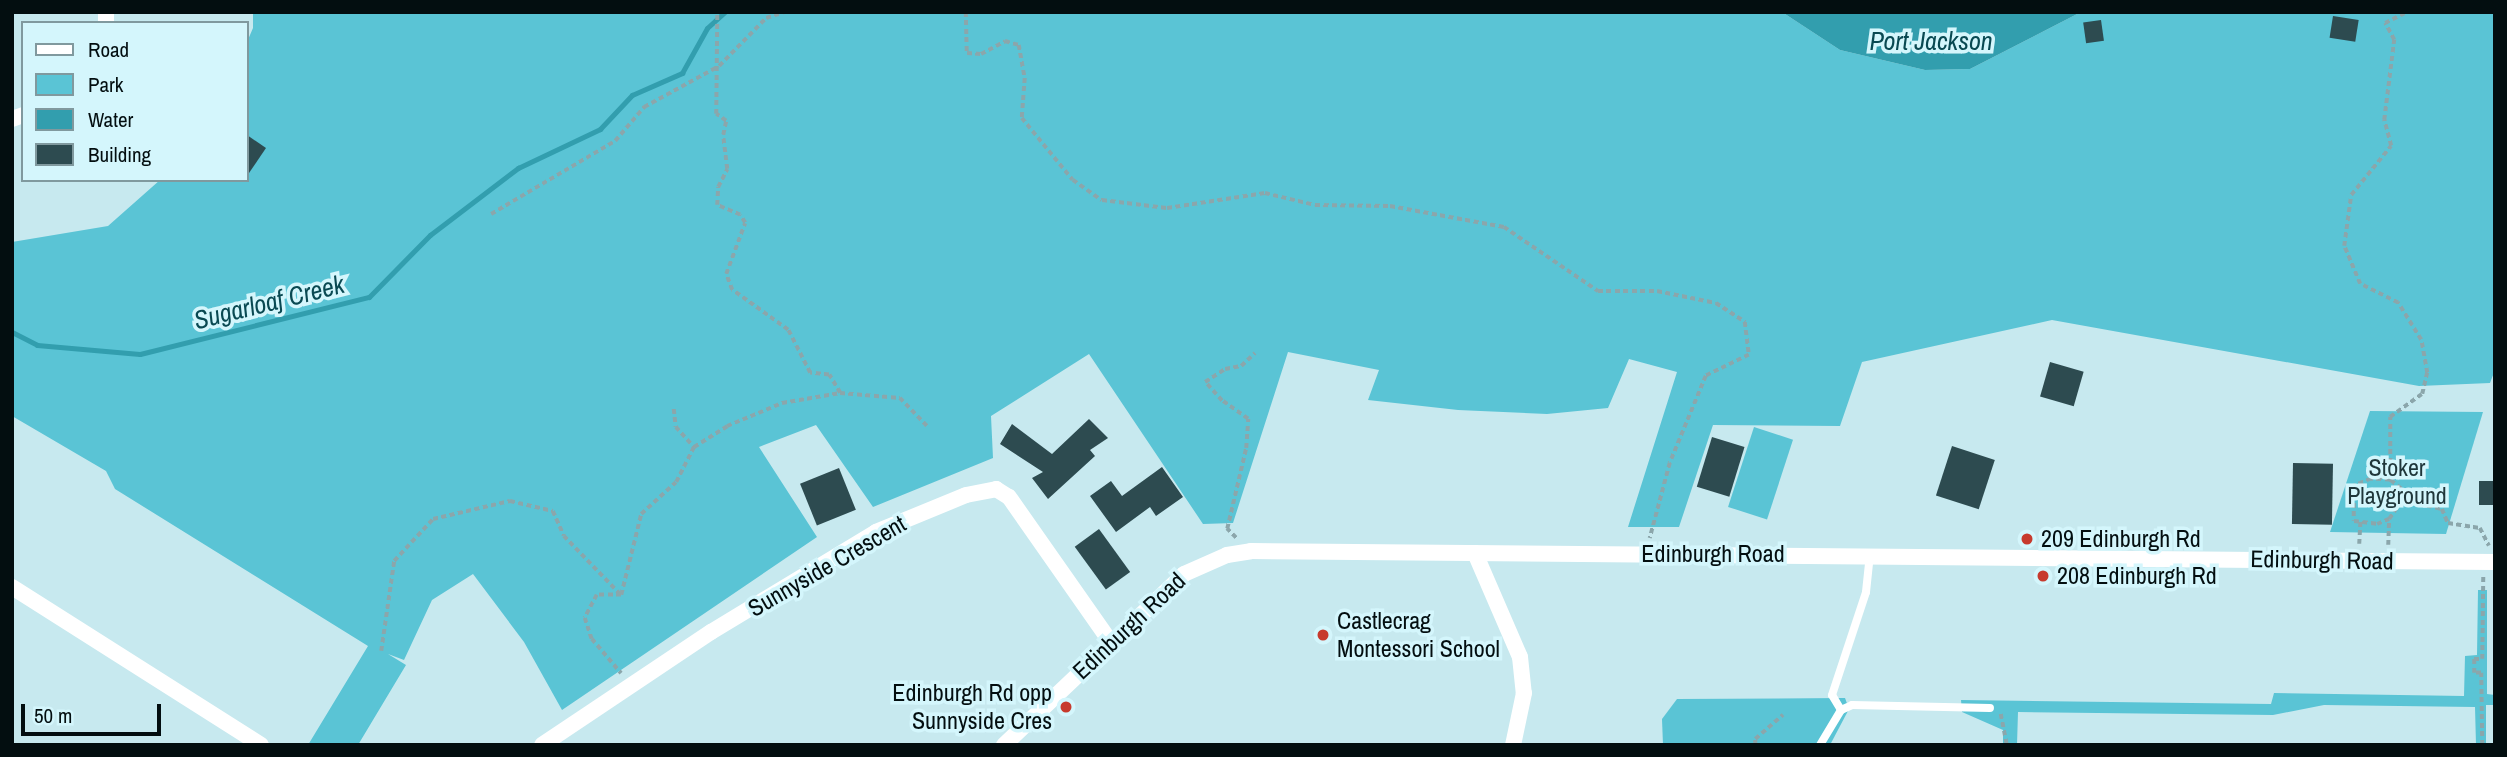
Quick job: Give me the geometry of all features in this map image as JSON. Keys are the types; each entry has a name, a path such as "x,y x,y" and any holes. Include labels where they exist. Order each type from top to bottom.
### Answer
{"street":[{"name":"Sunnyside Crescent","path":"542,745 632,685 876,532 966,495 996,489 1009,497 1110,641"},
{"name":"Edinburgh Road","path":"1004,745 1110,641 1184,574 1227,555 1251,551 2489,562"},
{"path":"1475,553 1520,657 1524,694 1513,745"},
{"path":"12,587 261,745"}],"lane":[{"path":"1841,710 1832,695 1866,592 1870,556"},
{"path":"1820,745 1841,710 1852,705 1990,708"}],"path":[{"path":"717,12 719,66 716,114 726,121 723,135 727,169 718,187 717,205 740,215 745,223 741,240 729,258 726,274 732,290 788,330 810,373 829,375 840,393"},
{"path":"491,214 615,141 644,107 719,66 766,18 784,12"},
{"path":"966,12 967,54 981,54 1005,41 1019,45 1025,78 1022,118 1073,180 1102,200 1167,208 1265,193 1315,205 1390,206 1504,227 1598,291 1657,292 1716,303 1745,322 1749,355 1706,376 1670,463 1646,554"},
{"path":"2390,480 2390,417 2422,394 2427,373 2421,340 2398,303 2361,284 2344,246 2351,195 2391,146 2384,120 2394,40 2385,23 2407,12"},
{"path":"1251,551 1227,529 1246,448 1248,419 1222,401 1205,383 1225,369 1241,366 1255,352"},
{"path":"621,595 641,514 676,482 694,447 727,426 782,403 840,393 900,398 927,426"},
{"path":"674,410 676,427 694,447"},
{"path":"2387,561 2389,519 2402,500 2401,489 2390,480 2371,479 2354,486 2354,521 2377,524 2389,519"},
{"path":"381,651 394,561 433,519 510,500 554,511 564,536 621,595"},
{"path":"2402,500 2442,509 2448,523 2480,528 2489,541 2482,659 2474,659 2474,673 2481,673 2482,745"},
{"path":"2358,561 2360,522"},
{"path":"621,595 597,595 585,618 592,639 632,685"},
{"path":"1990,708 2004,716 2007,745"},
{"path":"1755,745 1755,739 1783,715"}],"green space":[{"path":"253,12 1782,12 1840,50 1925,70 1970,69 2081,12 2495,12 2495,370 2490,383 2419,386 2052,320 1862,362 1840,426 1713,425 1679,527 1628,527 1677,372 1629,359 1608,408 1547,414 1458,410 1368,400 1379,370 1288,352 1233,523 1203,524 1089,354 991,416 993,458 873,507 816,425 759,447 817,537 562,710 524,642 473,574 432,600 404,660 388,654 406,665 358,745 308,745 368,646 115,489 106,471 12,416 12,242 108,226 158,182 248,182 248,40 253,28"},
{"name":"Stoker Playground","path":"2370,411 2483,412 2446,534 2330,532"},
{"path":"1754,427 1793,440 1767,520 1728,507"},
{"path":"2478,590 2487,590 2487,694 2495,695 2495,705 2486,705 2486,745 2476,745 2475,707 2324,705 2273,715 2018,712 2017,745 2003,745 2003,730 1962,712 1961,700 2271,704 2274,693 2464,696 2465,656 2477,655"},
{"path":"1845,698 1849,709 1830,745 1663,745 1662,719 1677,699"}],"water":[{"name":"Port Jackson","path":"1782,12 2081,12 1970,69 1925,70 1840,50"}],"building":[{"path":"2333,16 2359,20 2355,42 2330,38"},
{"path":"2101,20 2104,41 2086,43 2083,23"},
{"path":"248,136 266,148 248,175"},
{"path":"2050,362 2084,372 2074,406 2040,397"},
{"path":"1089,419 1108,438 1090,450 1095,456 1048,499 1032,478 1043,472 1000,444 1012,424 1052,454"},
{"path":"1712,437 1745,447 1729,497 1697,487"},
{"path":"1952,446 1995,460 1979,509 1936,495"},
{"path":"2293,463 2333,464 2332,525 2292,524"},
{"path":"1162,467 1183,497 1156,516 1150,507 1116,532 1090,496 1111,481 1122,496"},
{"path":"839,468 856,510 817,525 800,484"},
{"path":"2479,481 2495,481 2495,505 2479,505"},
{"path":"1099,529 1130,572 1106,590 1075,547"}],"waterway":[{"name":"Sugarloaf Creek","path":"12,332 37,345 140,354 369,297 430,235 518,168 600,129 632,95 682,73 707,28 725,12"}],"place":[{"name":"209 Edinburgh Rd","path":"2027,539"},
{"name":"208 Edinburgh Rd","path":"2043,576"},
{"name":"Castlecrag Montessori School","path":"1323,635"},
{"name":"Edinburgh Rd opp Sunnyside Cres","path":"1066,707"}]}
